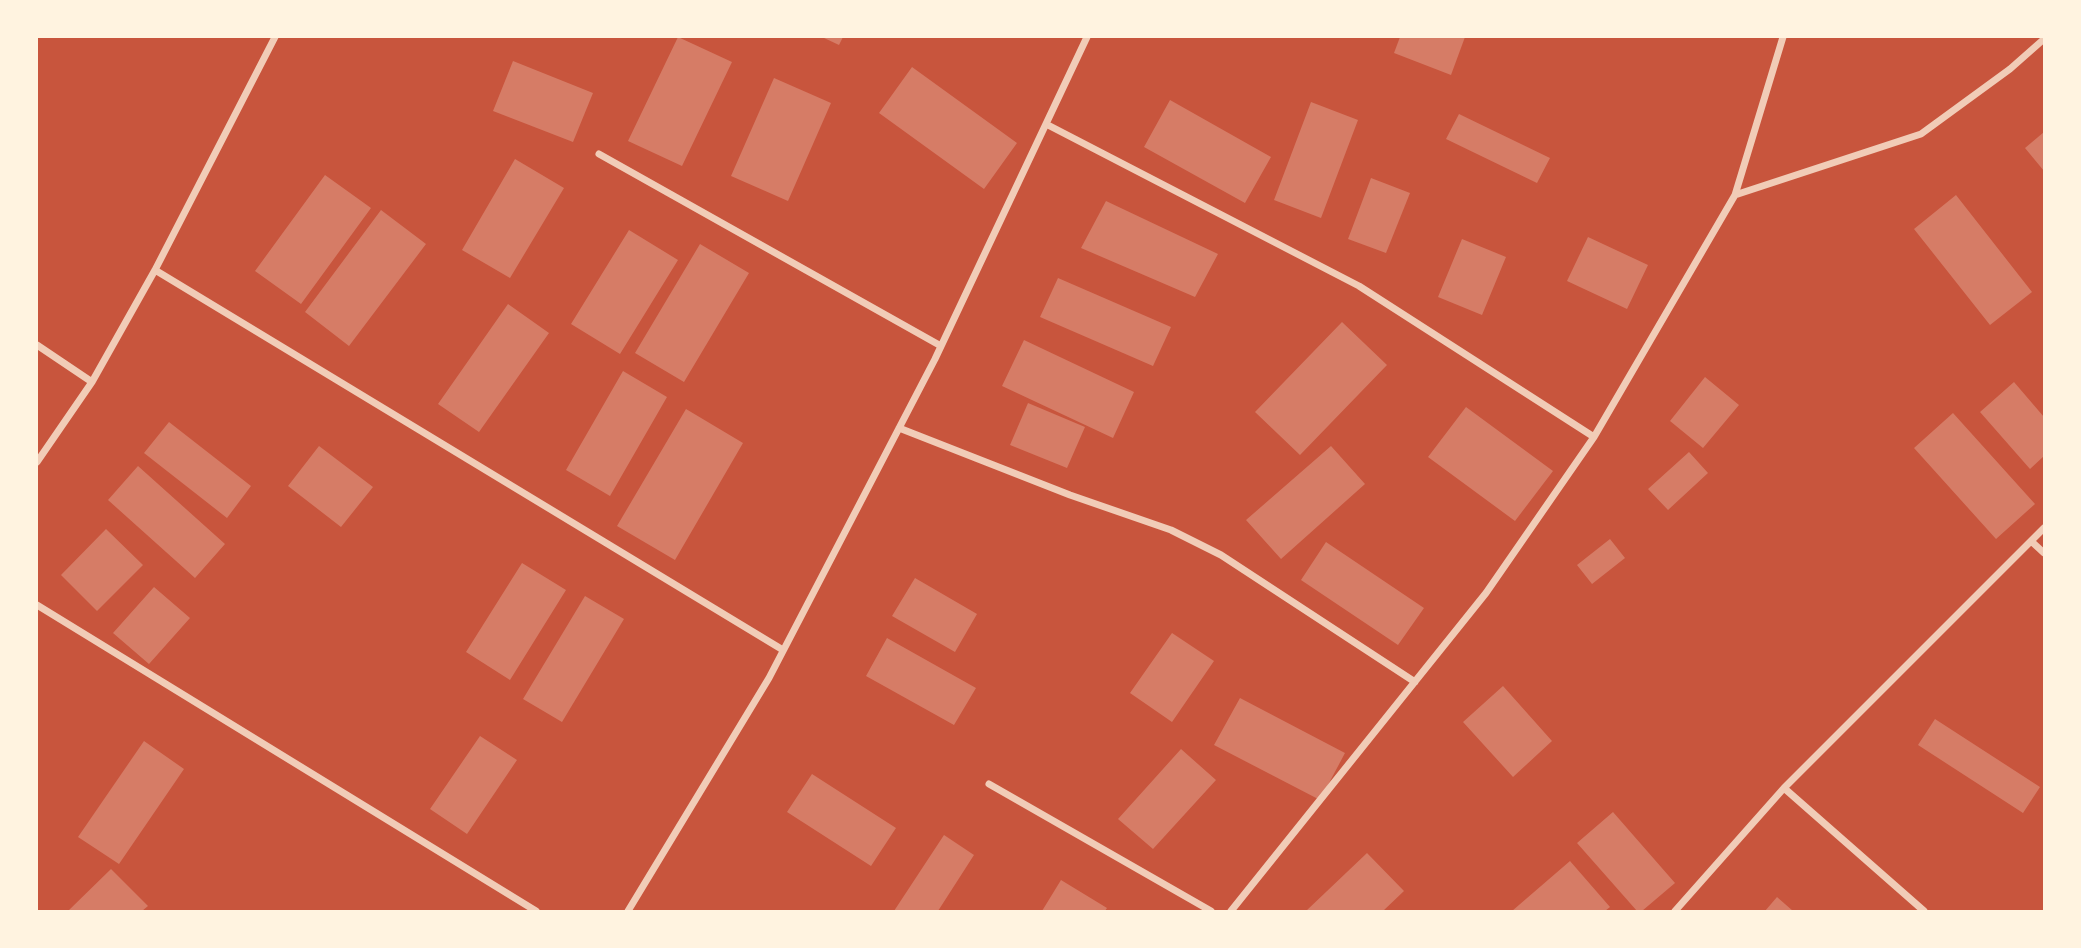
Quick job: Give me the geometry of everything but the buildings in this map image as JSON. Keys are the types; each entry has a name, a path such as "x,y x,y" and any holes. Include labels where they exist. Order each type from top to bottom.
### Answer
{"street":[{"path":"37,462 92,382 155,270 275,37"},
{"path":"628,911 783,650 941,346 1087,37"},
{"path":"1231,911 1486,593 1594,436 1735,195 1783,37"},
{"path":"1735,195 1921,134 2010,69 2044,39"},
{"path":"1046,124 1359,286 1594,436"},
{"path":"599,154 941,346"},
{"path":"155,270 783,650"},
{"path":"37,345 92,382"},
{"path":"899,428 1070,495 1171,530 1221,555 1415,682"},
{"path":"1675,911 1784,788 2044,528"},
{"path":"2031,541 2044,553"},
{"path":"37,605 536,911"},
{"path":"989,784 1211,911"},
{"path":"1784,788 1924,911"}]}
